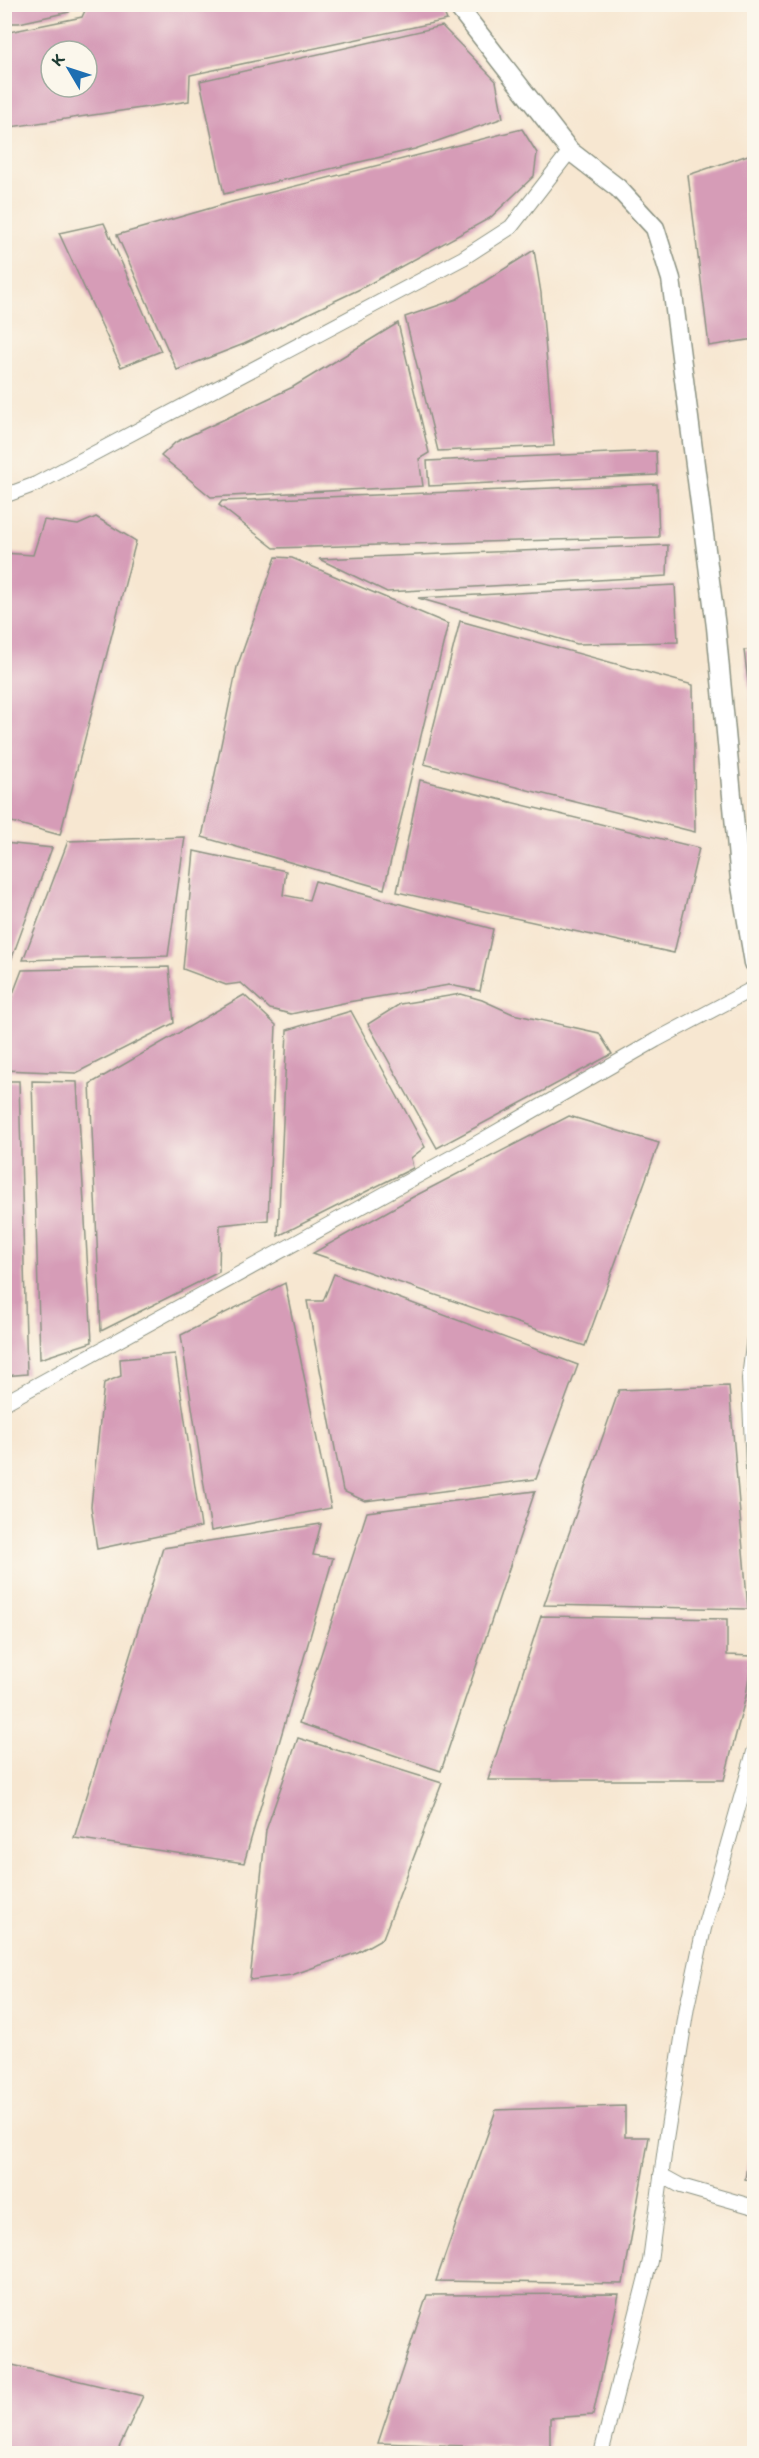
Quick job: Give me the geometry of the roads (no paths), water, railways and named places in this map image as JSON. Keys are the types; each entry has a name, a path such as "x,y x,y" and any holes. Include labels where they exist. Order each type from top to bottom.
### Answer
{"street":[{"path":"456,4 570,151 618,188 656,228 671,279 716,627 740,880 754,963"},
{"path":"4,496 36,484 463,258 511,227 570,151"},
{"path":"4,1403 472,1146 656,1040 754,988"},
{"path":"754,1337 749,1379 754,1490"},
{"path":"600,2454 650,2261 687,2007 704,1928 754,1752"},
{"path":"661,2175 681,2186 754,2207"}]}
